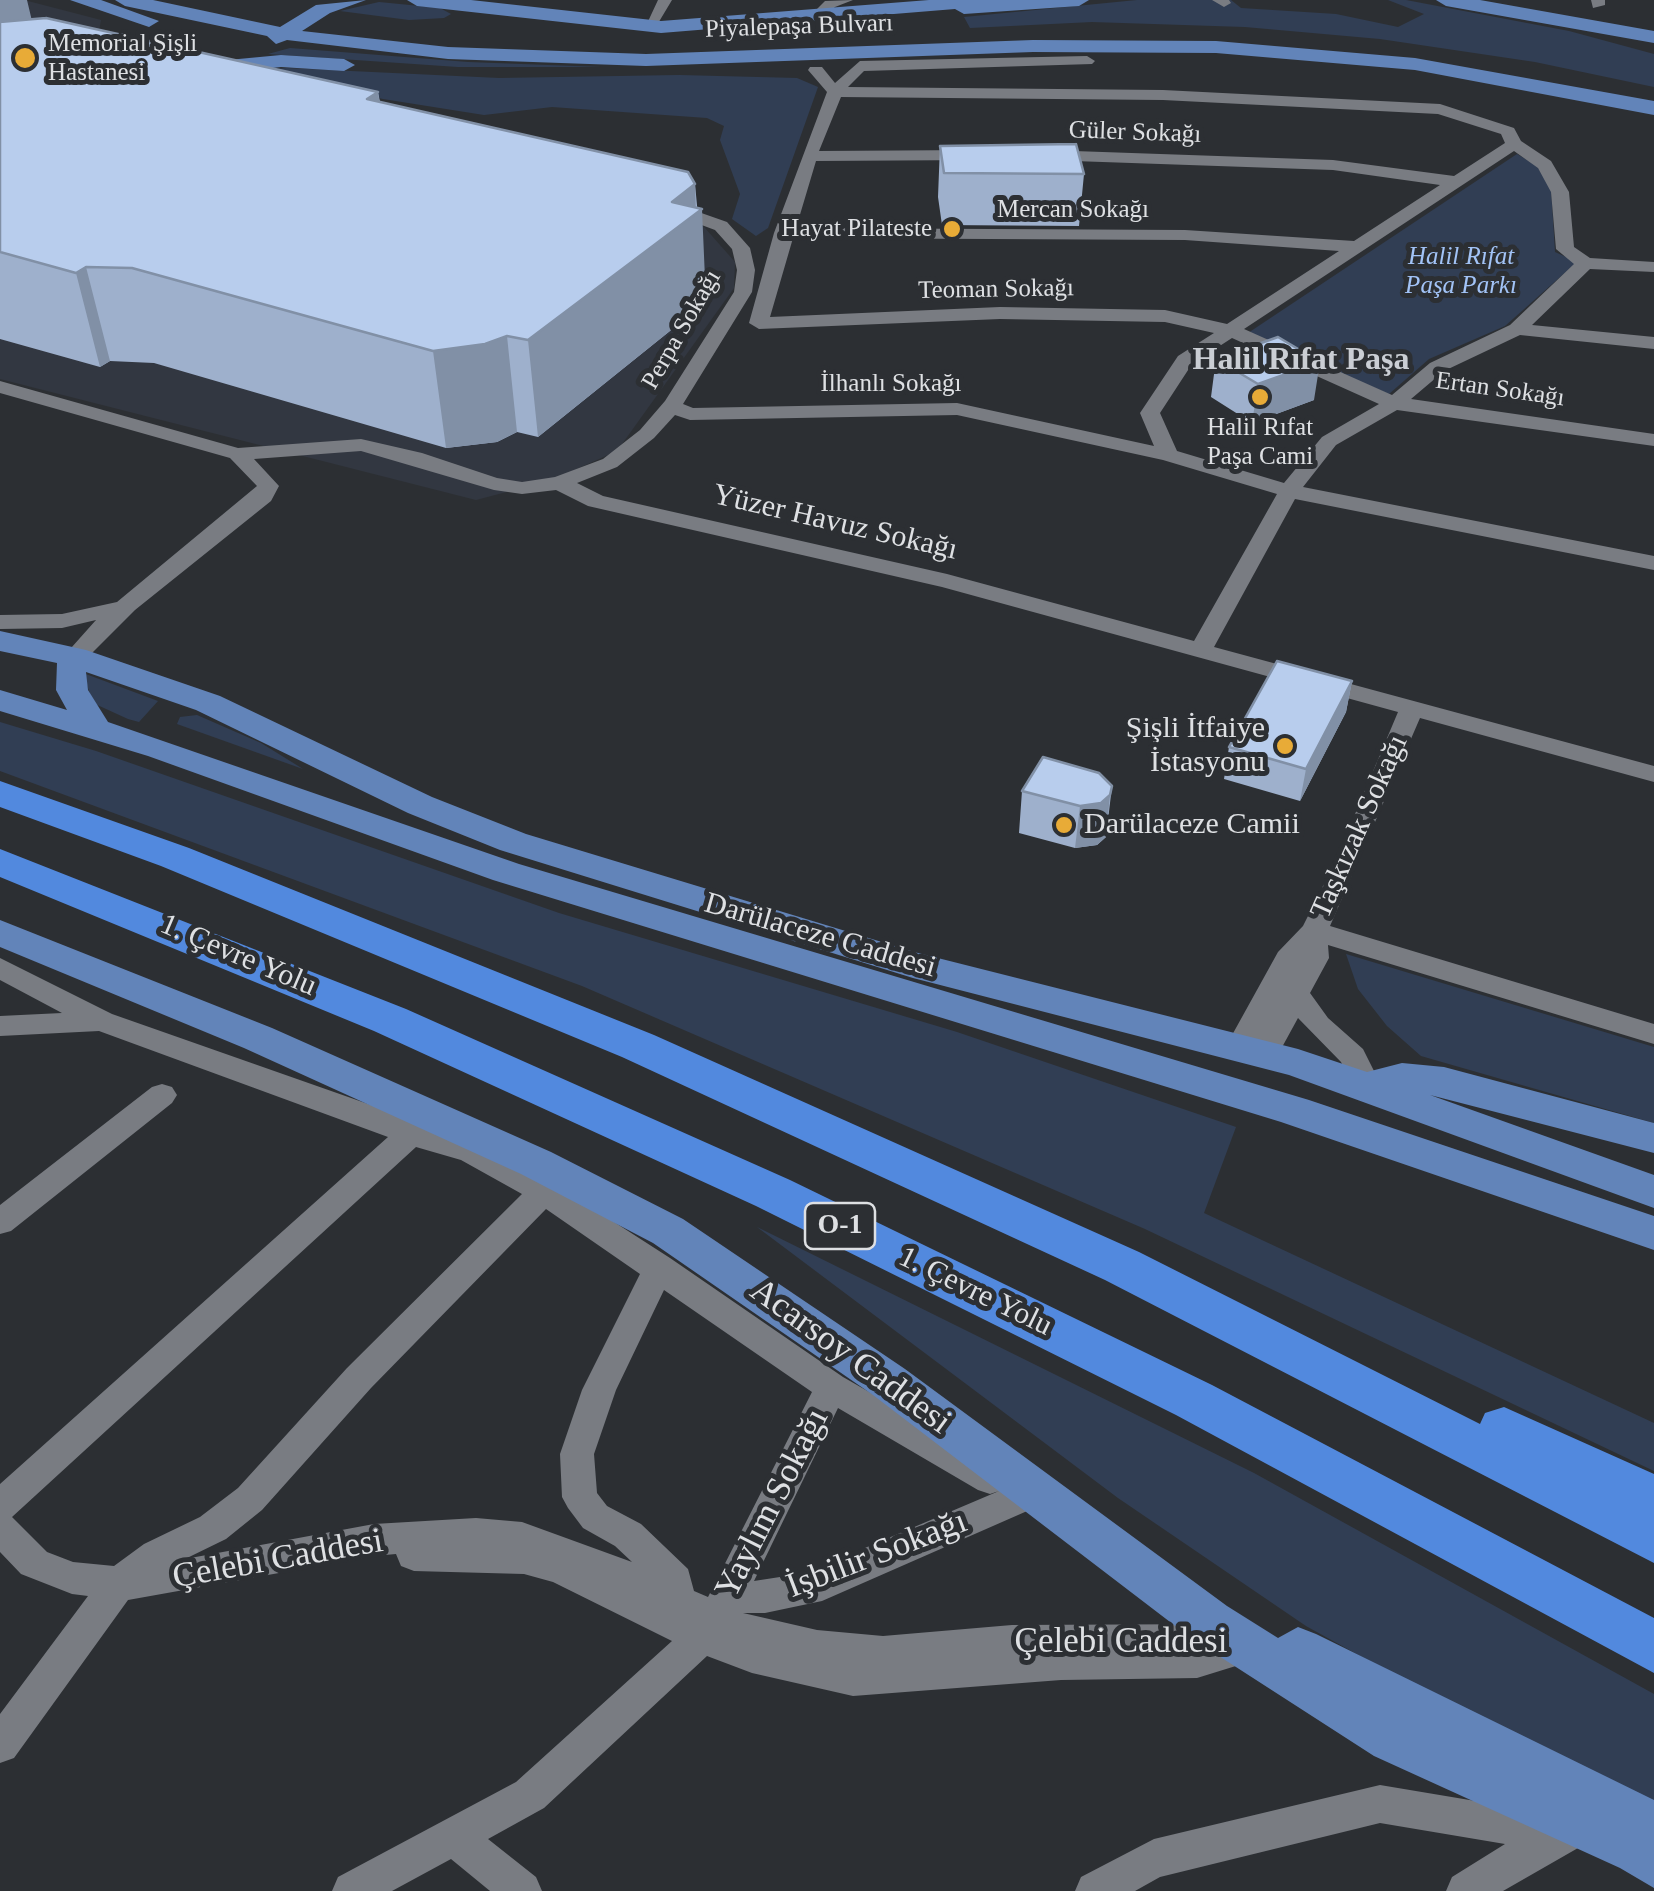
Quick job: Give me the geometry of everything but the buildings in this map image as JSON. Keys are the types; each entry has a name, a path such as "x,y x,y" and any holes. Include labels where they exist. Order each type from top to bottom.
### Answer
{"highway":[{"path":"0,792 175,857 638,1046 1122,1266 1654,1539"},
{"name":"1. Çevre Yolu","path":"0,862 372,1012 773,1193 1210,1409 1654,1647"},
{"path":"1122,1266 1276,1321 1654,1500"}],"main road":[{"path":"80,0 204,40 213,51 209,61"},
{"name":"Piyalepaşa Bulvarı","path":"125,0 248,28 368,46 605,60 1084,45 1242,48 1371,59 1504,77 1654,108"},
{"name":"Piyalepaşa Bulvarı","path":"199,0 257,8 318,9 495,35 664,45 1048,32 1201,32 1430,51 1654,92"},
{"path":"186,69 209,61 226,67 318,9 356,0"},
{"path":"417,0 463,1 531,15 649,26 1079,0"},
{"path":"891,12 986,0"},
{"path":"1496,0 1654,24"},
{"path":"449,26 465,18 463,1"},
{"path":"1454,1 1565,10 1654,37"},
{"path":"1454,1 1654,50"},
{"path":"1565,10 1598,3 1636,11"},
{"path":"318,9 421,28"},
{"path":"495,35 488,20 531,15"},
{"path":"247,54 281,62 558,72 816,70 960,49"},
{"path":"227,91 226,83 247,54"},
{"path":"605,60 693,68"},
{"path":"1504,77 1654,118"},
{"path":"0,676 15,661 4,636"},
{"name":"Darülaceze Caddesi","path":"4,636 208,703 420,805 513,842 913,965 1253,1049 1654,1192"},
{"path":"75,657 70,671 72,690 97,732"},
{"name":"Darülaceze Caddesi","path":"0,700 160,749 616,908 1242,1095 1509,1180 1654,1233"},
{"path":"160,749 157,725 182,709 208,703"},
{"name":"Acarsoy Caddesi","path":"0,916 312,1043 498,1125 643,1197 738,1250 878,1346 1392,1738 1573,1830 1639,1848 1654,1861"},
{"name":"Acarsoy Caddesi","path":"0,933 258,1038 531,1176 668,1231 889,1382 1209,1622 1253,1634 1320,1664 1654,1828"},
{"path":"1242,1095 1253,1049"},
{"path":"1367,1087 1402,1078 1444,1082 1654,1138"}],"street":[{"path":"649,26 666,0"},
{"path":"815,18 830,4 846,0"},
{"path":"783,233 835,92 860,66 1088,62"},
{"path":"816,70 835,92 1163,95 1440,109 1508,131 1514,144 1545,164 1560,192 1565,248 1585,263 1654,267"},
{"path":"1168,455 1150,413 1186,360 1363,248 1514,144"},
{"path":"809,156 998,155"},
{"name":"Güler Sokağı","path":"1018,155 1332,165 1459,182"},
{"name":"Perpa Sokağı","path":"558,483 610,463 647,434 672,406 743,292 746,270 741,248 721,226 653,204"},
{"name":"Mercan Sokağı","path":"783,233 1186,236 1363,248"},
{"name":"Teoman Sokağı","path":"783,233 759,324 1063,312 1166,316 1232,330"},
{"path":"1200,651 1289,492 1329,441 1394,403 1437,368 1517,329 1585,263"},
{"path":"1517,329 1654,343"},
{"name":"Ertan Sokağı","path":"1232,330 1394,403 1654,440"},
{"name":"Yüzer Havuz Sokağı","path":"0,387 237,454 361,446 494,484 522,488 558,483 596,502 948,581 1654,774"},
{"name":"İlhanlı Sokağı","path":"672,406 690,414 957,408 1168,455 1289,492 1654,564"},
{"path":"75,657 128,605 263,496 268,486 264,479 237,454"},
{"path":"4,636 128,605"},
{"name":"Taşkızak Sokağı","path":"1253,1049 1298,997 1315,958 1314,931 1347,864 1412,708"},
{"path":"1253,1049 1288,959 1314,931 1654,1034"},
{"path":"0,968 102,1021 531,1176 831,1387"},
{"path":"1298,997 1318,1024 1353,1056 1367,1087"},
{"path":"0,1026 102,1021"},
{"path":"0,1222 162,1095"},
{"path":"0,1506 411,1134"},
{"path":"0,1745 114,1590 158,1556 213,1528 250,1499 531,1176"},
{"path":"659,1267 599,1390 577,1454 580,1497 595,1516 628,1536 675,1580 677,1602"},
{"name":"İşbilir Sokağı","path":"715,1618 765,1598 809,1589 1022,1498 831,1387"},
{"name":"Yaylım Sokağı","path":"715,1618 831,1387"},
{"name":"Çelebi Caddesi","path":"0,1528 7,1540 34,1563 72,1578 147,1598 220,1591 360,1558 487,1555 560,1568 715,1618"},
{"name":"Çelebi Caddesi","path":"0,1554 42,1583 114,1590 374,1540 476,1534 522,1538 599,1564 715,1618 752,1656 853,1679 1061,1663 1196,1660 1223,1655 1253,1634"},
{"path":"352,1891 530,1795 715,1618"},
{"path":"1095,1891 1154,1859 1380,1804 1573,1830"},
{"path":"1466,1891 1573,1830"},
{"path":"454,1836 522,1891"}],"shaded area":[{"name":"Memorial Şişli Hastanesi","path":"24,0 101,20 99,31 0,86 0,2"},
{"path":"0,99 697,219 735,262 734,288 617,451 552,480 476,500 0,379"}],"green space":[{"path":"1137,0 1231,0 1241,8 1336,14 1398,27 1424,14 1388,0 1406,0 1569,31 1654,54 1654,87 1535,62 1380,39 1245,27 1092,22 970,28 964,17"},
{"path":"379,2 440,8 451,14 409,20 340,11"},
{"path":"290,48 468,62 601,67 458,67 268,54"},
{"path":"261,70 499,78 797,78 818,87 768,228 756,236 732,219 740,194 720,140 724,126 707,118 552,107 484,115 383,99"},
{"name":"Halil Rıfat Paşa Parkı","path":"1517,154 1537,166 1551,189 1555,252 1577,262 1505,326 1429,359 1389,394 1248,333"},
{"path":"83,673 158,701 139,722 128,719 93,703"},
{"path":"197,715 261,743 303,769 177,724 180,717"},
{"path":"0,722 96,751 559,913 957,1032 1236,1127 1204,1213 1654,1423 1654,1471 1145,1229 582,986 0,771"},
{"path":"1346,954 1654,1047 1654,1123 1421,1056 1387,1026 1358,989"},
{"path":"757,1227 1254,1473 1654,1694 1654,1809 1458,1710 1306,1626 1118,1498"}],"place":[{"name":"Memorial Şişli Hastanesi","path":"25,58"},
{"name":"Hayat Pilateste","path":"952,229"},
{"name":"Halil Rıfat Paşa Cami","path":"1260,397"},
{"name":"Şişli İtfaiye İstasyonu","path":"1285,746"},
{"name":"Darülaceze Camii","path":"1064,825"}],"district":[{"name":"Halil Rıfat Paşa","path":"1301,361"}]}
